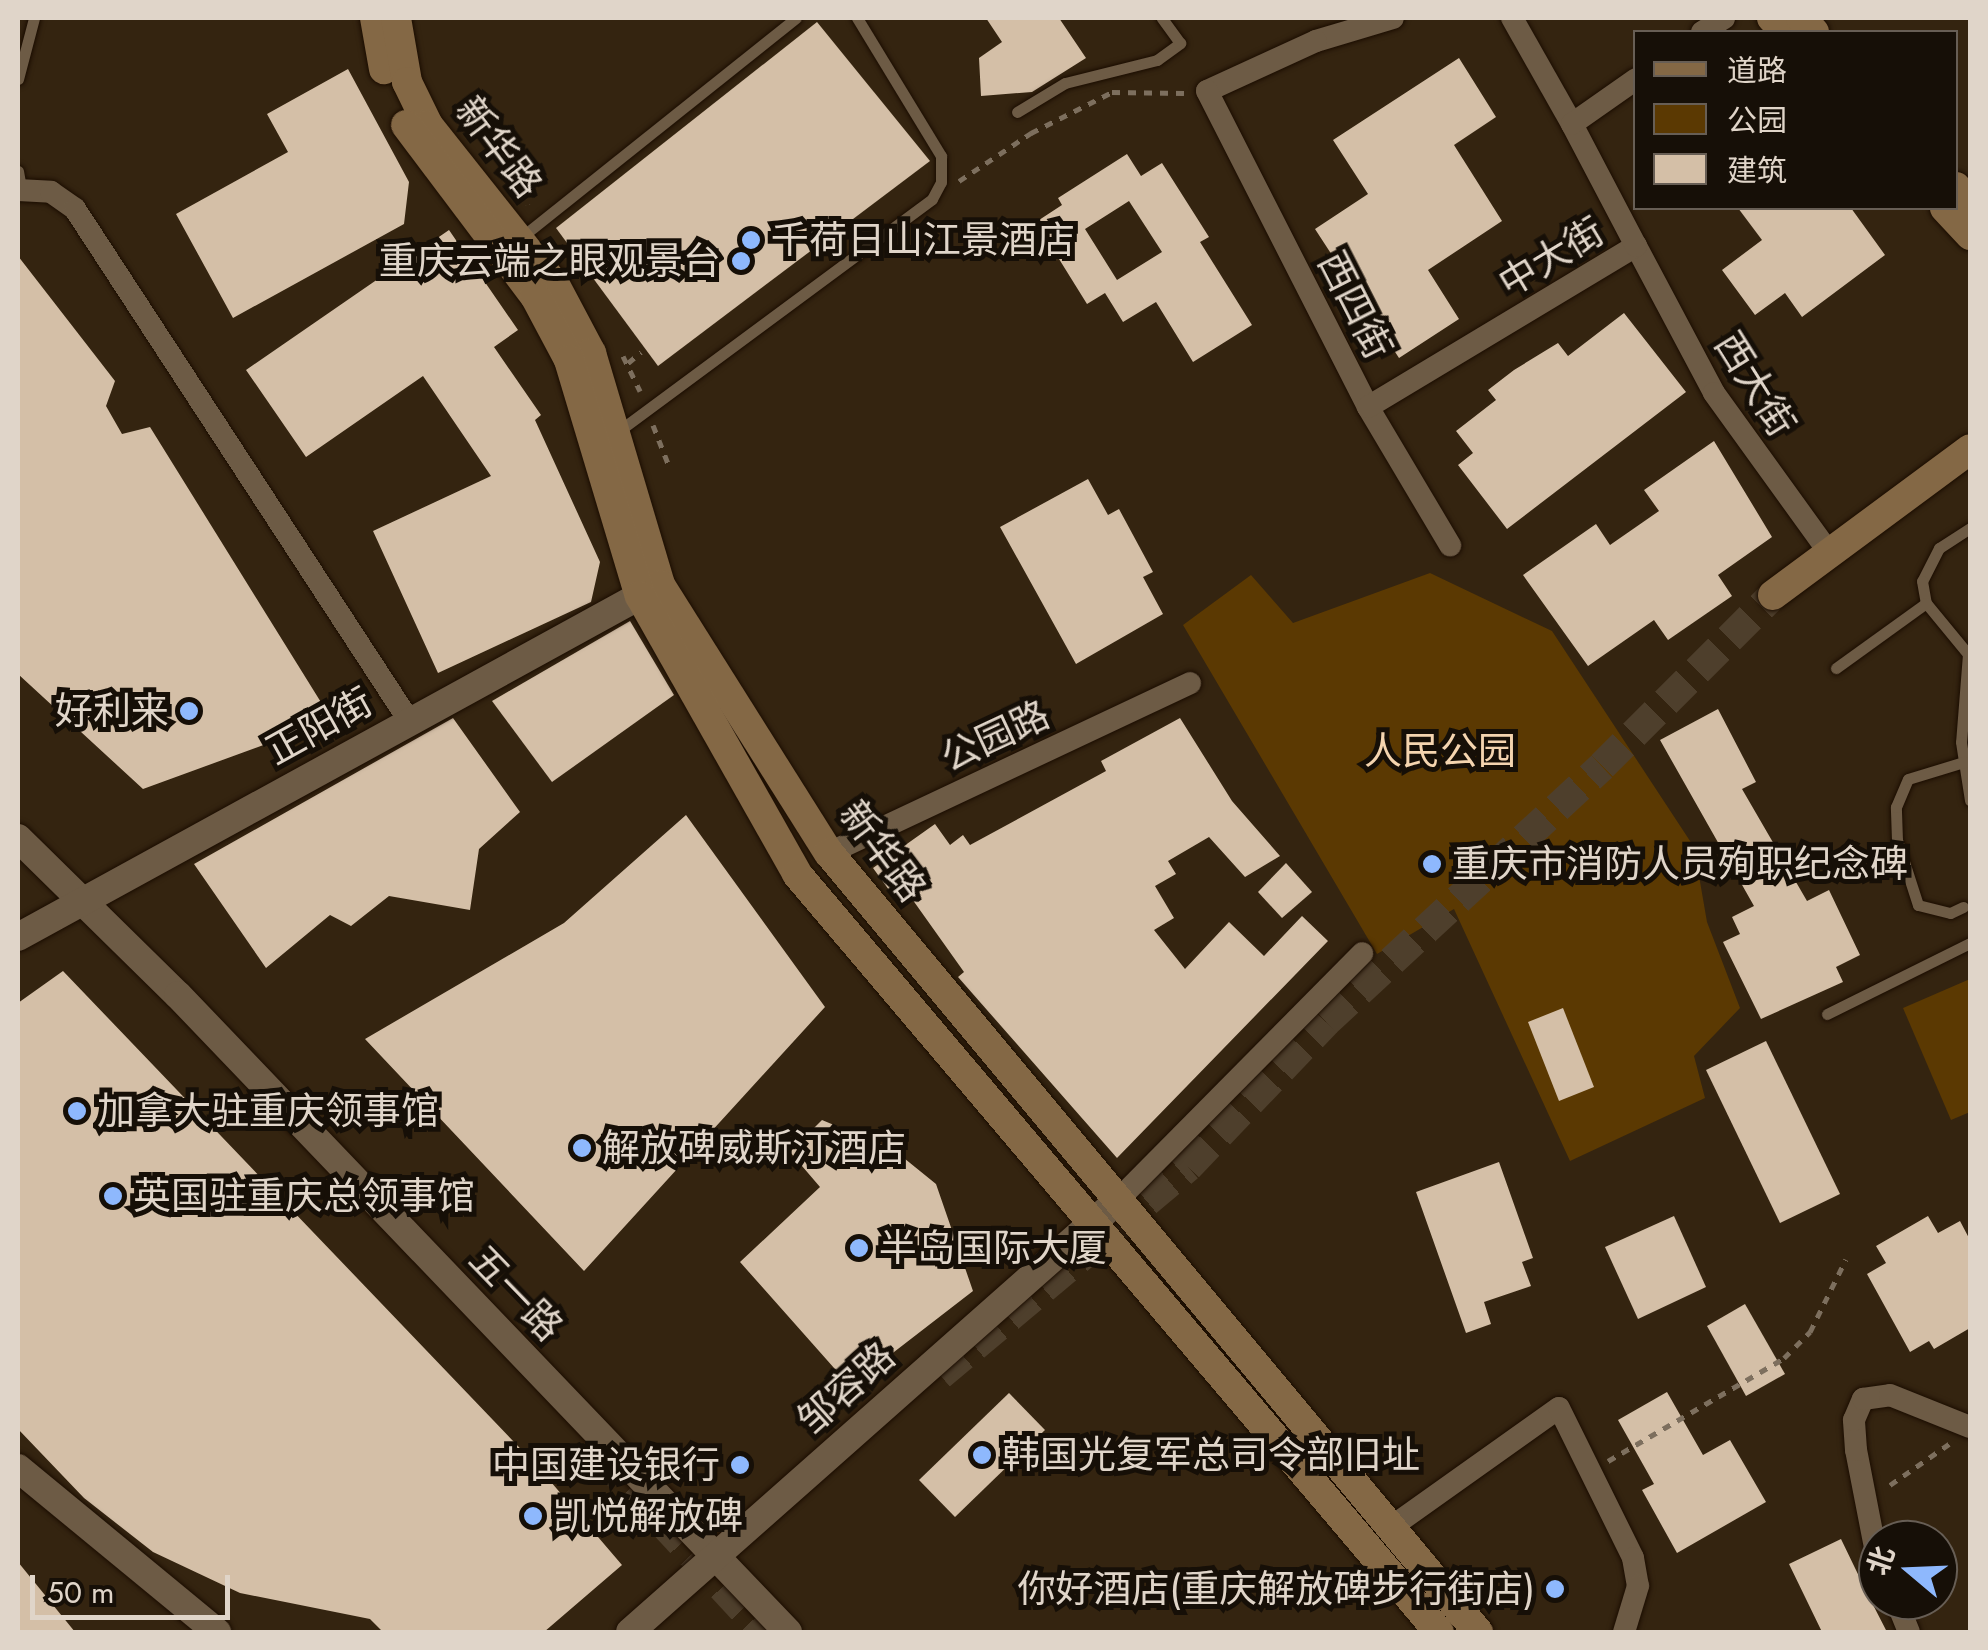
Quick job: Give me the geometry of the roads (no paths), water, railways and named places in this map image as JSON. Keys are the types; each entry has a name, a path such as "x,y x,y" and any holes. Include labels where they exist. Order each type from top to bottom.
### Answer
{"main road":[{"name":"新华路","path":"374,18 387,86 412,137 535,296 569,360 603,442 650,591 796,874 1439,1632"},
{"name":"新华路","path":"396,18 407,82 428,125 555,285 590,353 603,442"},
{"path":"1948,210 1970,235"},
{"path":"1773,594 1970,449"},
{"name":"新华路","path":"650,591 829,853 1478,1632"}],"street":[{"name":"西四街","path":"1393,18 1316,41 1207,91 1368,407 1450,545"},
{"name":"中大街","path":"1368,407 1636,246 1512,18"},
{"path":"1572,124 1633,82"},
{"path":"19,183 51,192 75,209 408,720"},
{"name":"西大街","path":"1636,246 1714,393 1828,550"},
{"name":"正阳街","path":"18,937 408,720 650,591"},
{"name":"公园路","path":"829,853 1190,683"},
{"name":"五一路","path":"18,838 82,899 788,1632"},
{"path":"1116,1202 1362,953"},
{"name":"邹容路","path":"630,1632 1088,1222 1116,1202"},
{"path":"1870,1520 1854,1420 1863,1399 1890,1394 1970,1427"},
{"path":"1390,1528 1559,1408 1634,1558 1638,1586 1624,1632"},
{"path":"18,1468 217,1632"}],"lane":[{"path":"18,79 34,18"},
{"path":"519,239 796,18"},
{"path":"603,442 932,199 941,182 941,156 857,18"},
{"path":"1017,112 1065,83 1134,70 1180,43 1162,18"},
{"path":"1970,528 1927,563 1926,603 1968,654 1964,762 1970,800"},
{"path":"1836,668 1926,603"},
{"path":"1963,907 1950,913 1918,906 1897,840 1896,807 1908,779 1964,762"},
{"path":"1827,1014 1970,943"}],"tunnel":[{"path":"940,1375 1188,1167 1326,1022 1602,766 1773,595"},
{"path":"600,1455 764,1632"}],"place":[{"name":"千荷日山江景酒店","path":"751,240"},
{"name":"重庆云端之眼观景台","path":"741,261"},
{"name":"好利来","path":"189,711"},
{"name":"重庆市消防人员殉职纪念碑","path":"1432,864"},
{"name":"加拿大驻重庆领事馆","path":"77,1111"},
{"name":"解放碑威斯汀酒店","path":"582,1148"},
{"name":"英国驻重庆总领事馆","path":"113,1196"},
{"name":"半岛国际大厦","path":"859,1248"},
{"name":"韩国光复军总司令部旧址","path":"982,1455"},
{"name":"中国建设银行","path":"740,1465"},
{"name":"凯悦解放碑","path":"533,1516"},
{"name":"你好酒店(重庆解放碑步行街店)","path":"1555,1589"}],"park label":[{"name":"人民公园","path":"1440,751"}]}
